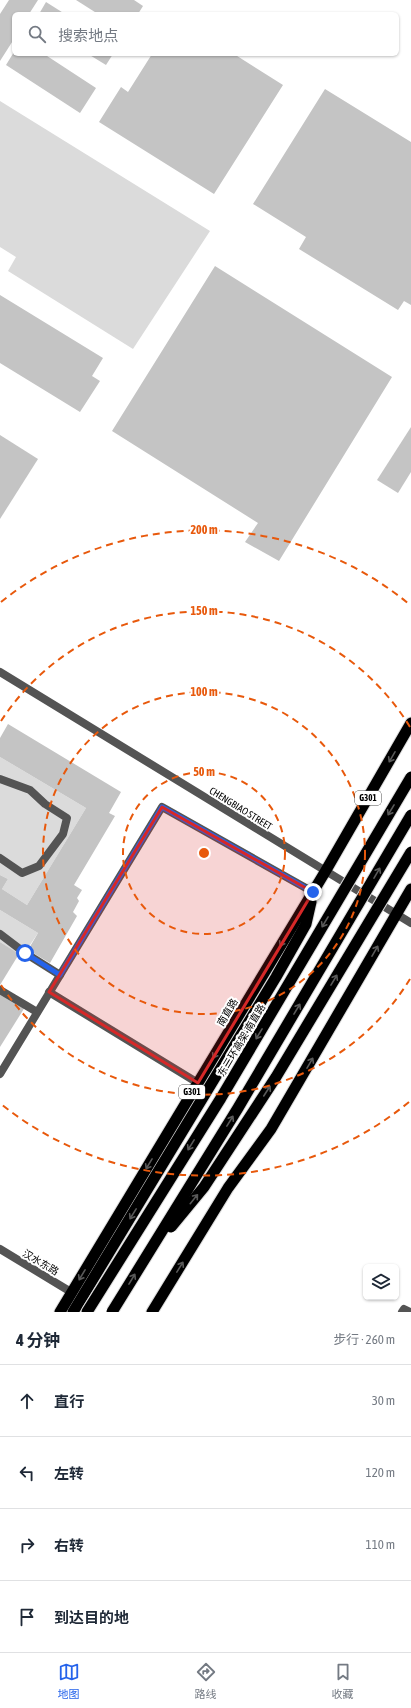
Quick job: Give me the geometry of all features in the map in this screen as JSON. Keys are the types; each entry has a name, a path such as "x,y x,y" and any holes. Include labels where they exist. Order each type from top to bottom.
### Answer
{"highway":[{"name":"南直路","path":"60,1312 325,872 411,723"},
{"name":"东二环高架-南直路","path":"87,1312 221,1098 411,777"},
{"path":"112,1312 238,1108 411,815"},
{"path":"143,1261 204,1187 276,1077 411,852"},
{"path":"152,1312 228,1188 271,1129 411,890"},
{"path":"73,1312 276,977 306,924 313,892"}],"street":[{"name":"CHENGBIAO STREET","path":"0,672 325,872 411,923"},
{"path":"0,779 30,790 45,804 67,818 63,834 40,866 22,873 0,858"},
{"path":"0,1074 162,807 313,892"},
{"path":"0,934 25,953 60,975"},
{"path":"0,990 37,1012"},
{"path":"49,992 198,1083"},
{"name":"汉水东路","path":"0,1249 71,1292"}],"highlighted area":[{"path":"162,807 313,892 198,1083 49,992"}],"shaded area":[{"path":"0,101 210,231 133,349 8,271 16,257 0,247"},
{"path":"0,757 86,808 27,905 2,889 8,879 0,875"},
{"path":"0,910 38,933 22,957 0,942"}],"building":[{"path":"9,0 38,0 30,12 12,12 12,42 0,61 0,14"},
{"path":"76,0 134,0 143,6 139,12 95,12"},
{"path":"46,2 62,12 40,12"},
{"path":"12,55 47,56 96,88 80,113 6,65"},
{"path":"91,56 112,56 106,65"},
{"path":"151,56 237,56 283,85 214,194 99,122 121,87 128,92"},
{"path":"325,89 411,142 411,305 404,301 398,310 299,249 306,237 253,204"},
{"path":"215,266 392,377 279,561 245,542 258,523 112,431"},
{"path":"0,295 103,358 92,376 100,381 80,412 0,363"},
{"path":"411,427 411,472 398,493 377,480"},
{"path":"0,435 38,459 0,519"},
{"path":"8,724 121,792 109,813 115,816 74,885 82,890 77,898 79,901 73,912 77,916 50,963 28,950 38,933 0,910 0,875 8,879 2,889 27,905 86,808 0,757 0,738"},
{"path":"0,942 19,954 0,985"},
{"path":"0,993 25,1007 0,1047"}],"route":[{"path":"25,953 60,975 162,807 313,892"}]}
